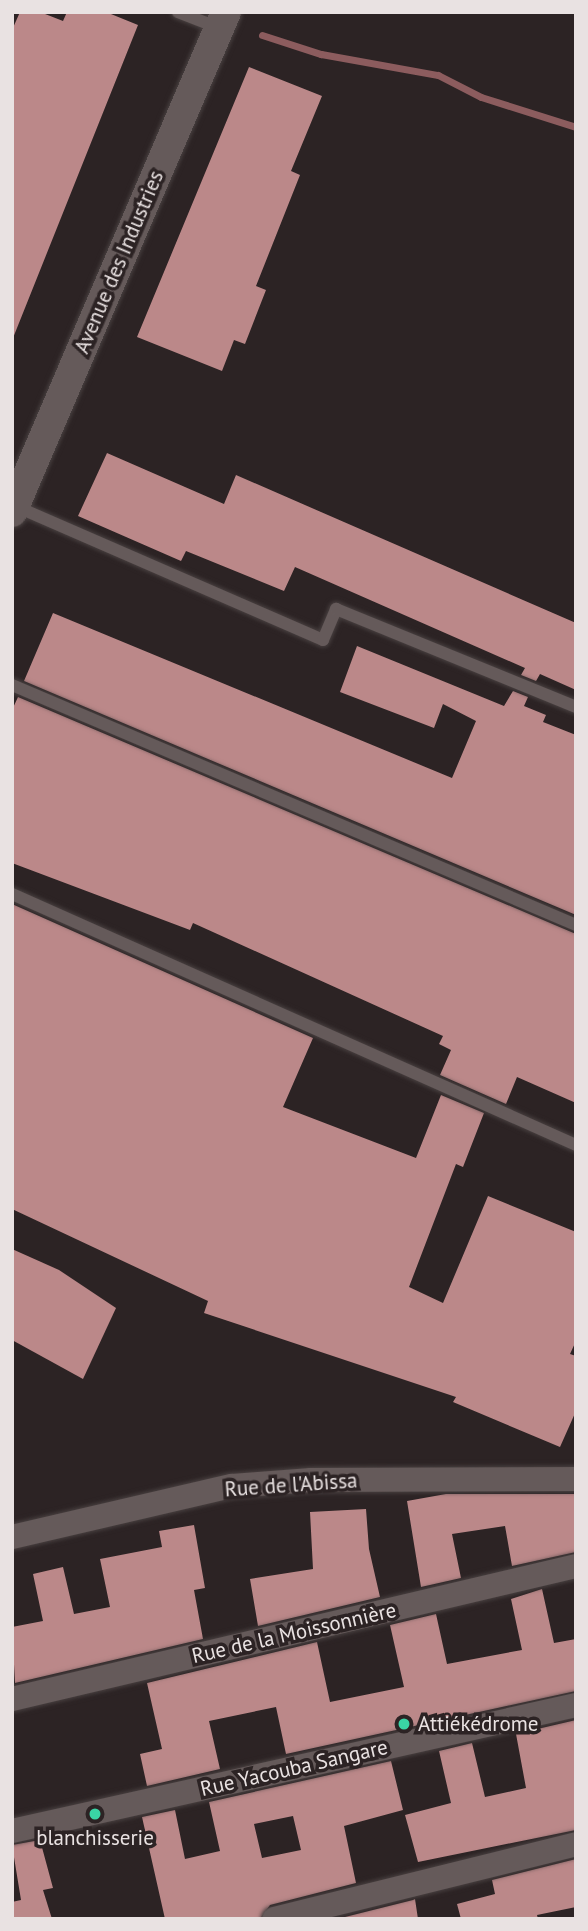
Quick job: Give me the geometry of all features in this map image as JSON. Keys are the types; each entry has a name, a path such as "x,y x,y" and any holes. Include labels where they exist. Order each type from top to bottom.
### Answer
{"street":[{"name":"Avenue des Industries","path":"13,509 223,20"},
{"name":"Rue de l'Abissa","path":"12,1537 232,1486 311,1480 576,1479"},
{"name":"Rue de la Moissonnière","path":"12,1699 576,1566"},
{"name":"Rue Yacouba Sangare","path":"12,1831 576,1704"},
{"path":"274,1919 576,1844"}],"lane":[{"path":"178,12 223,20"},
{"path":"13,509 323,640 337,609 576,707"},
{"path":"12,685 576,925"},
{"path":"12,894 576,1145"}],"building":[{"path":"20,12 40,12 63,21 67,12 106,12 138,25 13,338 12,30"},
{"path":"249,67 322,96 291,171 300,175 256,286 266,290 245,344 234,340 222,371 137,337"},
{"path":"107,453 224,504 236,475 576,623 576,690 540,674 536,681 521,675 525,668 295,567 284,591 186,551 181,561 78,516"},
{"path":"53,613 452,778 476,721 443,704 434,728 340,692 357,646 504,706 513,691 528,697 524,706 546,715 543,722 576,735 576,915 24,681"},
{"path":"18,697 576,934 576,1103 517,1077 506,1104 440,1075 451,1050 439,1044 443,1036 193,923 190,930 12,863 12,710"},
{"path":"12,904 313,1038 283,1107 416,1158 441,1095 484,1113 463,1167 456,1164 409,1287 443,1303 488,1196 576,1232 576,1341 570,1354 576,1356 576,1411 560,1447 453,1402 456,1397 204,1313 208,1301 12,1209"},
{"path":"12,1249 59,1270 116,1308 83,1379 12,1340"},
{"path":"446,1494 576,1494 576,1552 512,1566 505,1526 452,1534 461,1578 421,1587 407,1501"},
{"path":"366,1509 369,1549 380,1597 258,1626 250,1579 313,1569 310,1512"},
{"path":"194,1525 205,1588 194,1590 203,1639 15,1683 12,1627 43,1621 33,1574 63,1567 74,1614 110,1607 100,1559 162,1547 159,1531"},
{"path":"542,1589 554,1643 576,1639 576,1691 286,1754 276,1707 209,1721 220,1769 147,1786 140,1754 162,1749 147,1683 317,1642 330,1702 404,1687 390,1625 436,1614 447,1664 522,1650 511,1599"},
{"path":"576,1720 576,1830 418,1862 405,1815 451,1803 439,1751 472,1743 485,1797 526,1788 516,1734"},
{"path":"391,1761 403,1810 344,1826 356,1883 270,1905 260,1919 165,1919 142,1817 175,1810 185,1859 220,1851 209,1802","holes":["293,1816 301,1850 262,1858 254,1824"]},
{"path":"40,1840 53,1888 43,1890 52,1919 12,1919 12,1902 21,1900 12,1845"},
{"path":"576,1859 576,1907 537,1915 538,1919 461,1919 457,1904 495,1894 492,1880"},
{"path":"415,1899 418,1919 337,1919 413,1900"}],"waterway":[{"path":"262,35 321,54 438,75 481,97 576,127"}],"place":[{"name":"Attiékédrome","path":"404,1724"},
{"name":"blanchisserie","path":"95,1814"}]}
